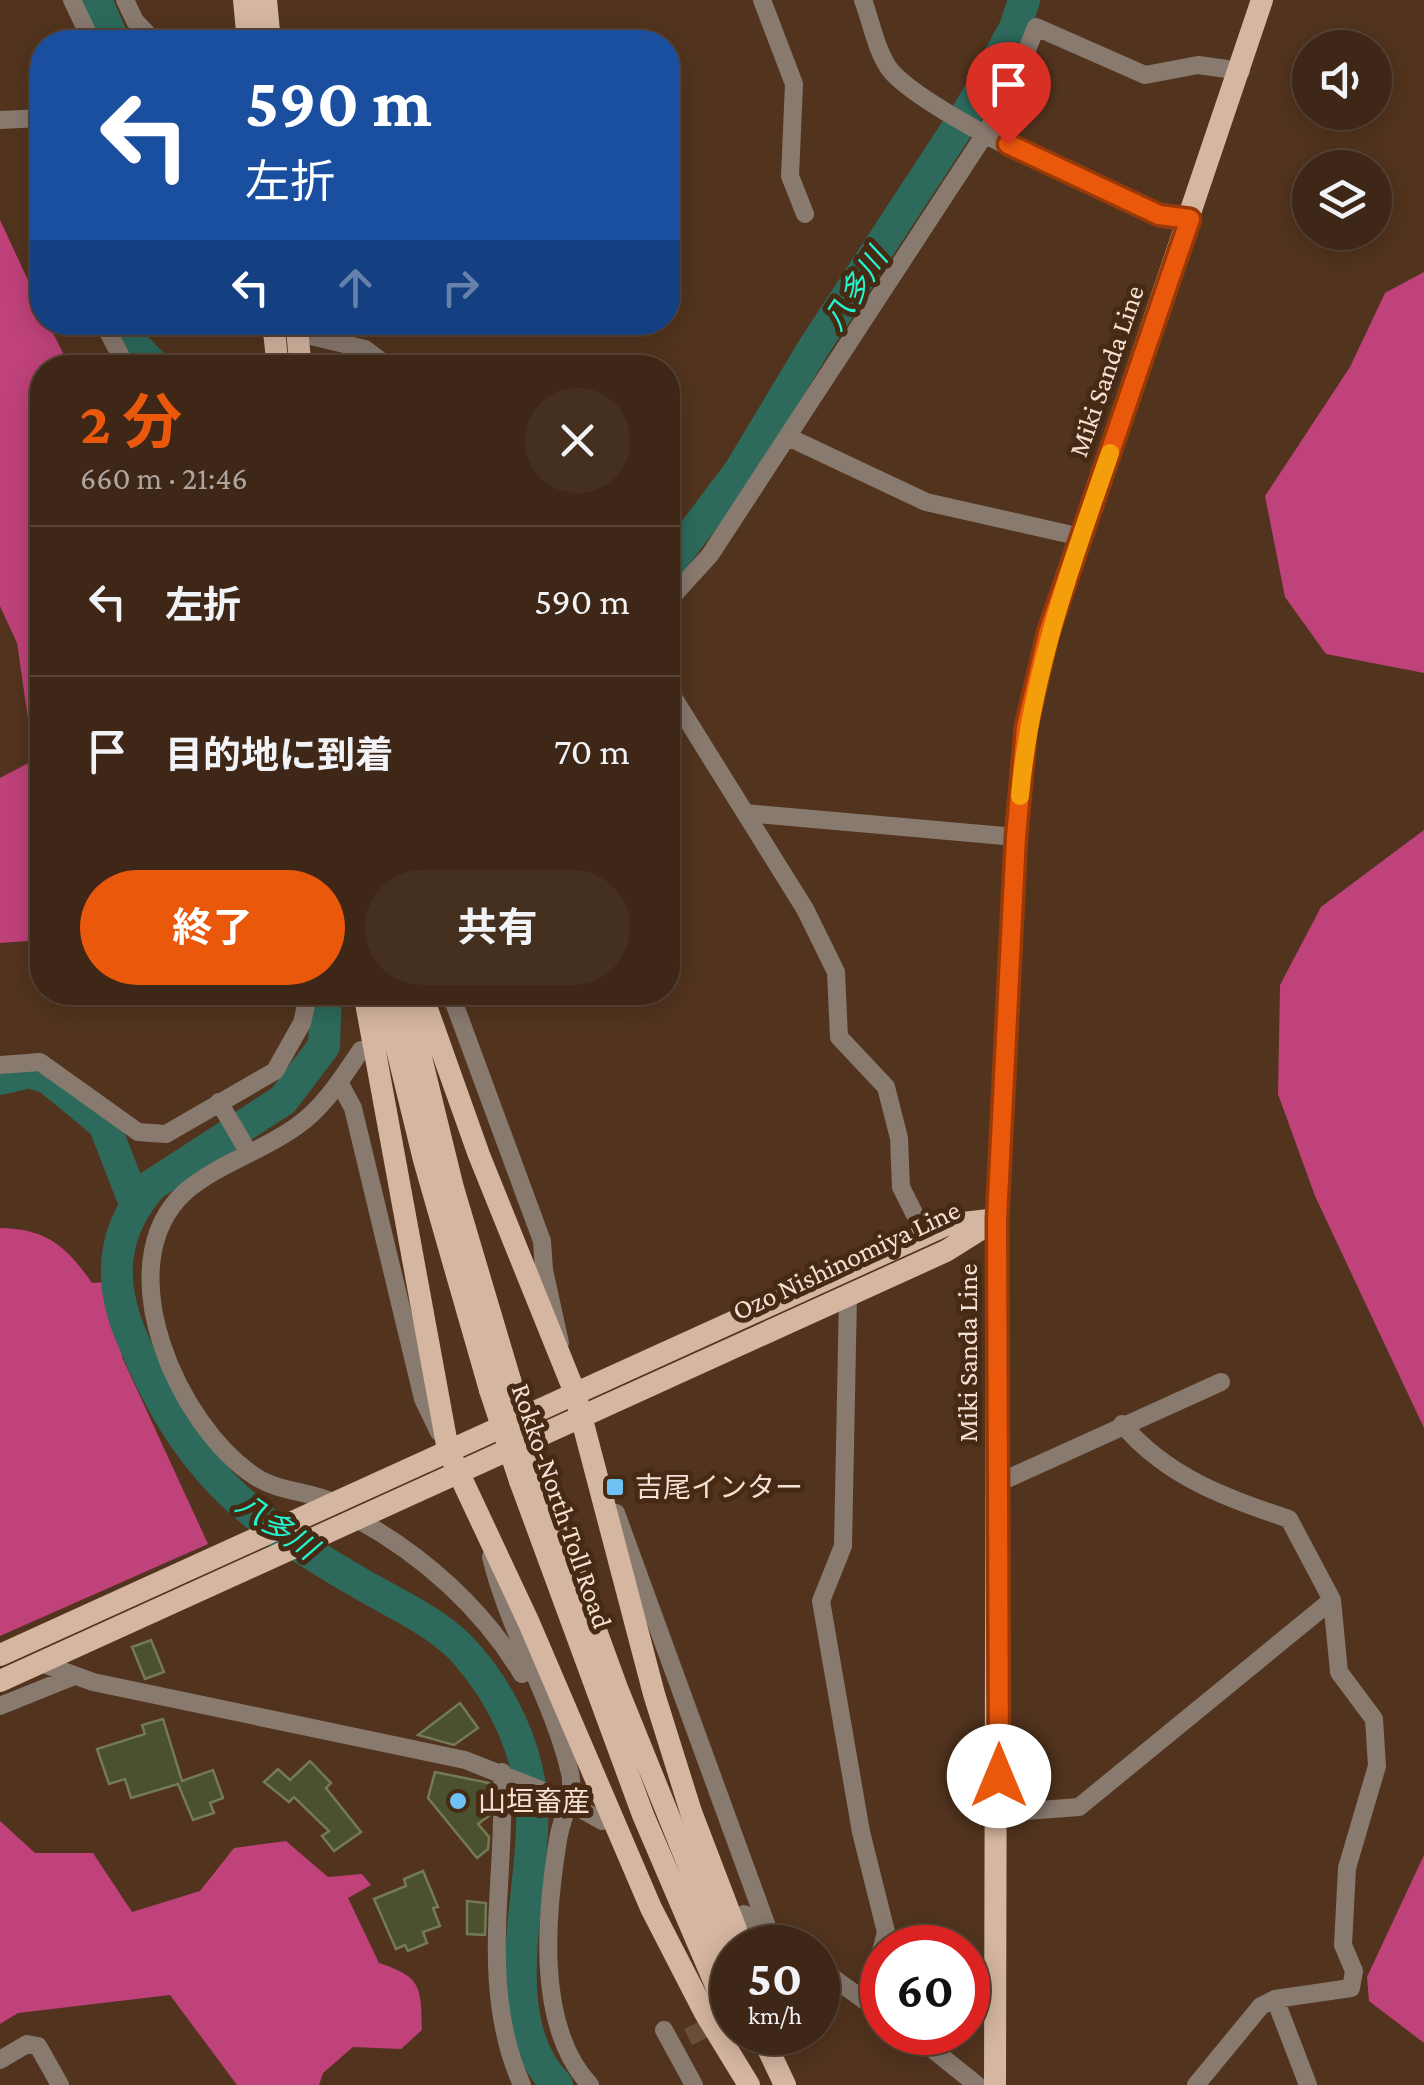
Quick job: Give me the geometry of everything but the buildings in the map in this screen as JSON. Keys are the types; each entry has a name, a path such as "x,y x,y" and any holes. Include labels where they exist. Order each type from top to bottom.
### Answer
{"main road":[{"path":"244,0 247,30"},
{"path":"266,0 269,30"},
{"name":"Miki Sanda Line","path":"996,2085 997,1219 1016,837 1026,727 1048,633 1262,0"},
{"path":"366,1005 448,1450 530,1622 651,1908 705,2013 750,2085"},
{"name":"Rokko-North Toll Road","path":"385,1005 424,1160 643,1815 710,1972"},
{"name":"Rokko-North Toll Road","path":"408,1005 500,1385"},
{"path":"426,1005 480,1155 575,1393 654,1694 734,1925"},
{"name":"Ozo Nishinomiya Line","path":"0,1681 275,1556 448,1450 946,1225 997,1219"},
{"name":"Ozo Nishinomiya Line","path":"0,1655 256,1540 346,1515 458,1472 946,1251 997,1219"},
{"name":"Rokko-North Toll Road","path":"530,1478 712,1925"},
{"path":"755,2055 777,2084"},
{"path":"768,2055 777,2084"},
{"path":"775,2055 777,2084"}],"street":[{"path":"72,0 86,30"},
{"path":"125,0 143,30"},
{"path":"762,0 794,84 790,176 805,214"},
{"path":"863,0 888,68 981,132 1144,208 1190,219"},
{"path":"680,588 710,555 788,438 1013,86 1036,27 1145,76 1198,65 1241,71"},
{"path":"0,120 30,119"},
{"path":"326,335 373,355"},
{"path":"788,438 926,502 1080,537"},
{"path":"680,708 805,910 836,972 839,1037 886,1088 899,1138 901,1188 924,1235"},
{"path":"745,813 1016,837"},
{"path":"0,1065 40,1062 138,1132 166,1134 274,1071 302,1023 305,1005"},
{"path":"455,1005 542,1240 561,1354"},
{"path":"361,1050 340,1082 296,1126 247,1150 187,1191 163,1217 149,1265 154,1305 173,1378 205,1432 257,1478 394,1539 467,1602 517,1665 550,1721"},
{"path":"340,1082 353,1108 423,1400 448,1450"},
{"path":"220,1104 247,1150"},
{"path":"848,1294 842,1546 821,1601 861,1832 884,1925"},
{"path":"998,1483 1045,1465 1122,1424 1220,1382"},
{"path":"1122,1424 1150,1457 1224,1498 1289,1519 1332,1600 1339,1672 1374,1719 1377,1766 1347,1868 1343,1945 1354,1971 1351,1988 1340,1993 1275,1999 1249,2018 1196,2085"},
{"path":"592,1452 675,1668 766,1925"},
{"path":"485,1532 501,1601 571,1776 558,1838 551,1980 562,2038 576,2068 590,2085"},
{"path":"999,1813 1079,1807 1332,1600"},
{"path":"41,1662 72,1677 465,1760 564,1799 602,1822"},
{"path":"0,1706 72,1677"},
{"path":"502,1772 504,1826 495,1978 502,2025 522,2085"},
{"path":"744,1914 759,1925"},
{"path":"1275,1999 1308,2085"},
{"path":"674,2038 694,2085"},
{"path":"0,2060 26,2044 38,2046 60,2085"},
{"path":"939,2055 977,2085"}],"shaded area":[{"path":"0,220 30,284 30,335 54,335 64,355 30,355 30,732 17,643 0,606"},
{"path":"1424,272 1424,673 1326,654 1285,597 1265,496 1350,367 1385,293"},
{"path":"30,762 30,941 0,943 0,778"},
{"path":"1424,830 1424,1428 1315,1196 1278,1094 1280,985 1321,907"},
{"path":"0,1228 31,1232 54,1242 92,1283 119,1281 122,1357 208,1544 0,1636"},
{"path":"0,1821 35,1853 93,1853 132,1912 200,1891 234,1848 286,1841 328,1877 362,1874 371,1885 348,1898 379,1963 404,1973 416,1986 422,2030 401,2049 353,2047 323,2073 319,2085 237,2085 170,1995 18,2013 0,2024"},
{"path":"1424,1855 1424,2043 1369,2001 1367,1977"}],"waterway":[{"path":"96,0 109,30"},
{"name":"八多川","path":"680,550 739,472 814,347 971,107 1015,28 1024,0"},
{"path":"125,335 143,355"},
{"name":"八多川","path":"326,1005 324,1046 283,1100 152,1185 138,1202 121,1239 119,1297 132,1338 174,1422 223,1485 251,1511 321,1560 446,1635 482,1673 504,1708 526,1767 532,1808 521,1990 526,2025 537,2057 557,2085"},
{"path":"0,1079 30,1072 48,1078 104,1124 135,1204"}],"tunnel":[{"path":"688,2037 710,2026"}],"slow traffic":[{"path":"1020,796 1026,727 1048,633 1110,453"}],"place":[{"name":"吉尾インター","path":"615,1487"},
{"name":"山垣畜産","path":"458,1801"}],"route":[{"path":"999,1776 997,1219 1016,837 1026,727 1048,633 1190,219 1159,215 1008,144"}]}
